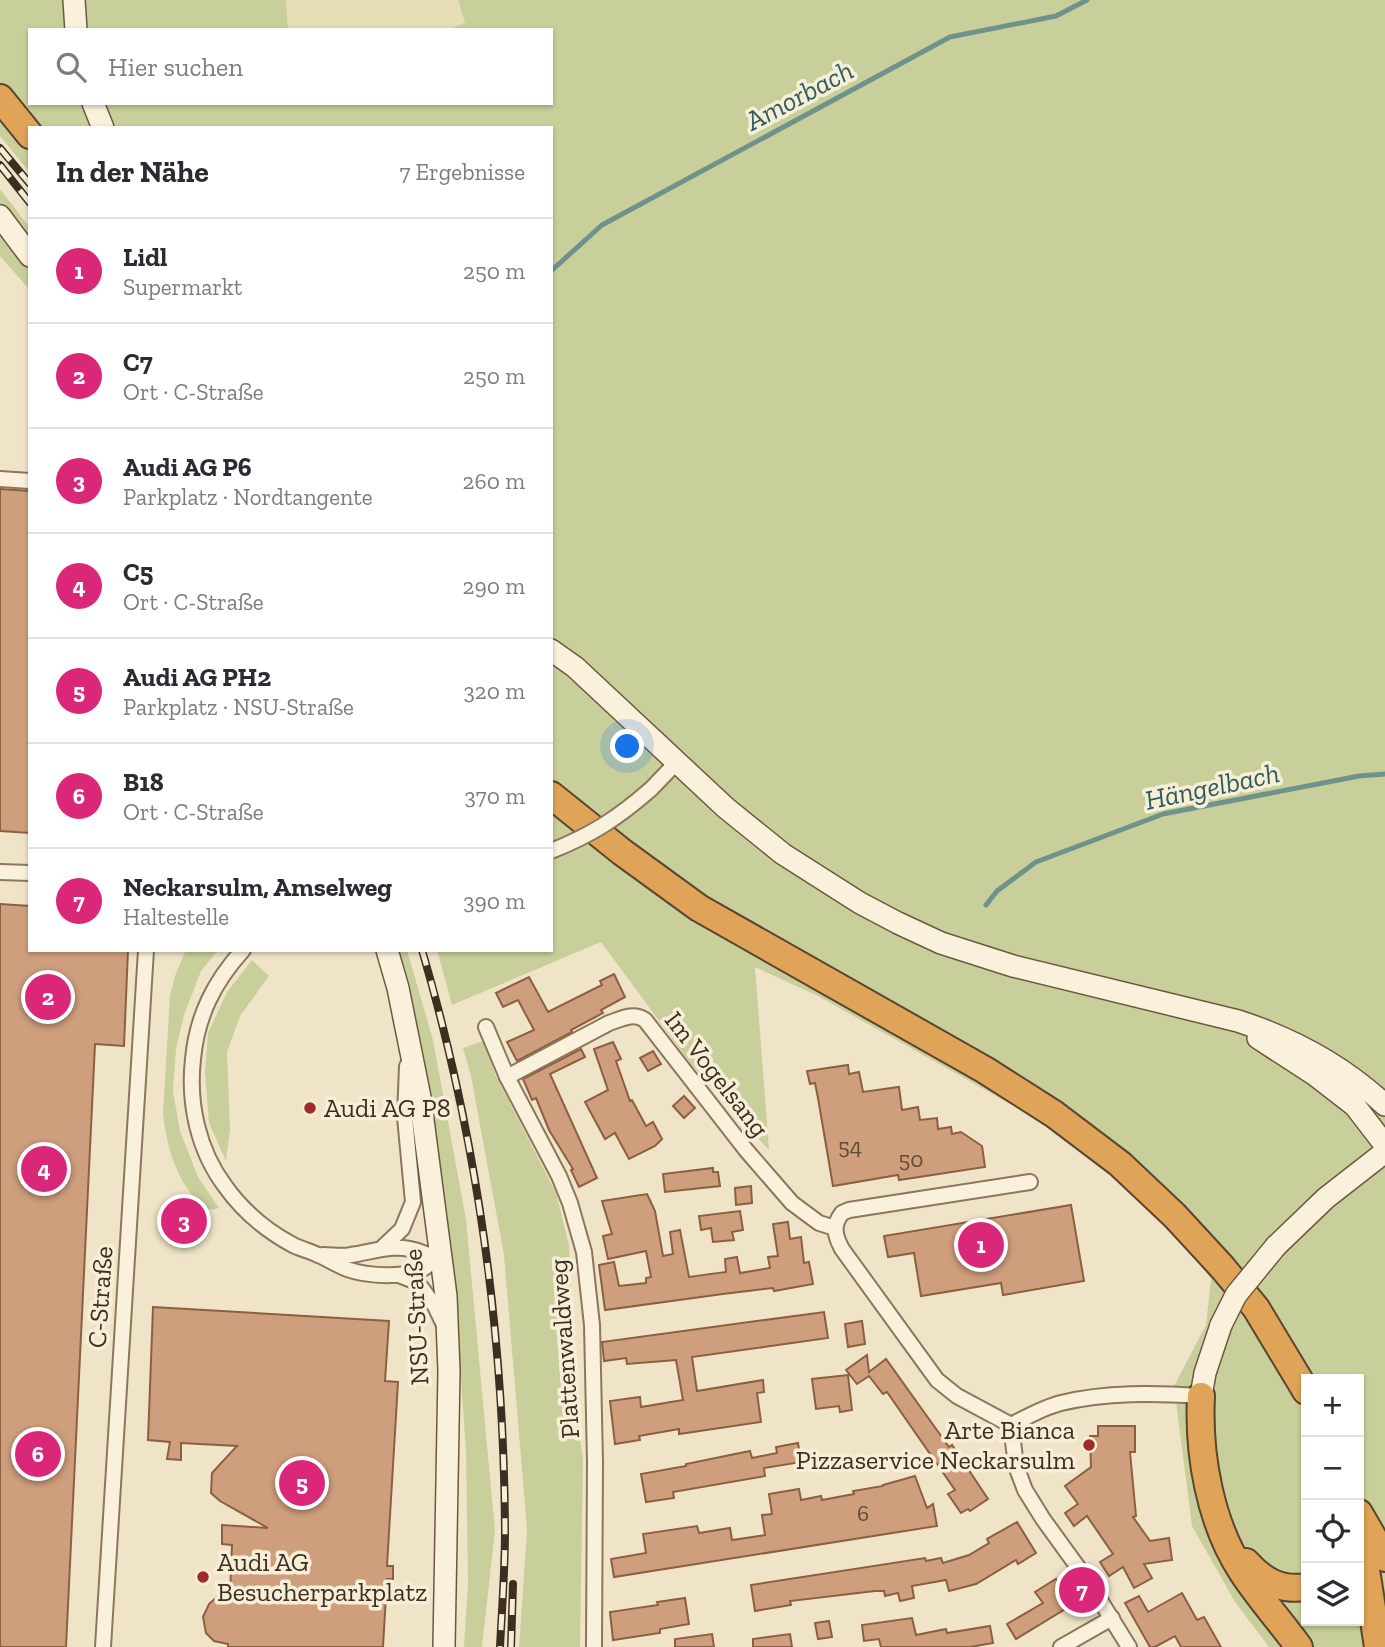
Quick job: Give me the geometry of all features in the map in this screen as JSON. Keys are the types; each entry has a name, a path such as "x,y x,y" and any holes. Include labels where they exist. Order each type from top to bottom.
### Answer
{"highway":[{"path":"0,98 28,133"},
{"path":"553,796 622,852 699,908 985,1070 1054,1114 1120,1164 1165,1206 1256,1308 1301,1383"},
{"path":"1201,1396 1199,1423 1202,1455 1216,1513 1241,1570 1299,1647"},
{"path":"1216,1513 1247,1563 1260,1576 1275,1585 1301,1587"},
{"path":"1364,1531 1385,1558"},
{"path":"1364,1533 1385,1591"},
{"path":"1364,1542 1378,1647"}],"street":[{"path":"74,0 76,28"},
{"path":"94,105 102,126"},
{"path":"0,216 28,253"},
{"path":"0,480 28,481"},
{"path":"553,651 575,667 726,807 783,854 860,903 941,943 1013,966 1238,1021 1272,1032 1322,1057 1376,1090 1385,1105"},
{"path":"553,850 588,836 619,817 677,762"},
{"path":"0,872 28,873"},
{"name":"C-Straße","path":"103,1647 146,952"},
{"path":"241,952 216,982 199,1023 191,1070 195,1121 213,1167 230,1192 252,1216 294,1246 349,1270 383,1275 398,1275 427,1266 438,1266"},
{"name":"NSU-Straße","path":"388,952 398,988 420,1097 439,1235 438,1266 447,1333 449,1371 444,1647"},
{"path":"1182,1008 1256,1037 1306,1068 1355,1106 1385,1145"},
{"name":"Im Vogelsang","path":"507,1077 609,1023 625,1017 640,1017 792,1203 819,1223 835,1228"},
{"name":"Plattenwaldweg","path":"486,1027 507,1077 563,1185 584,1252 592,1325 595,1462 594,1647"},
{"path":"383,1247 402,1229 413,1202 405,1117 408,1037"},
{"path":"1012,1425 1044,1409 1081,1399 1135,1394 1201,1396 1208,1360 1236,1295 1276,1246 1326,1198 1385,1152"},
{"path":"1012,1425 957,1396 937,1380 842,1249 836,1238 835,1228 842,1213 849,1210 1030,1182"},
{"path":"318,1255 349,1256 383,1247 413,1249 438,1266"},
{"path":"398,1275 417,1282 435,1306 447,1333"},
{"path":"1012,1425 1016,1466 1025,1490 1129,1647"},
{"path":"1061,1647 1112,1618"}],"shaded area":[{"path":"286,0 458,0 465,24 454,28 288,28"}],"green space":[{"path":"0,0 286,0 288,28 28,28 28,105 553,105 553,28 453,28 465,23 458,0 1385,0 1385,1647 1269,1647 1235,1602 1192,1526 1174,1386 1206,1325 1211,1279 1163,1218 1088,1152 1039,1120 818,996 755,967 769,1150 691,1064 601,942 452,1005 438,952 553,952 553,126 28,126 28,171 0,136"},
{"path":"0,189 28,225 28,288 0,256"},
{"path":"185,952 216,952 201,971 184,1015 176,1049 173,1091 180,1131 198,1177 219,1208 214,1209 198,1204 180,1177 166,1135 163,1113 170,995"},
{"path":"390,952 408,952 433,1040 466,1219 495,1531 482,1647 464,1647 468,1584 466,1450 452,1254"},
{"path":"252,960 269,976 240,1016 227,1052 230,1129 226,1161 209,1123 205,1072 208,1033 227,992"},
{"path":"483,1041 495,1074 556,1193 569,1245 576,1412 583,1459 580,1647 519,1647 527,1530 504,1255 471,1076 463,1048"}],"building":[{"path":"0,489 28,491 28,833 0,831"},
{"path":"0,904 28,906 28,952 128,952 124,1046 95,1044 66,1647 0,1647"},
{"path":"614,974 625,997 601,1010 603,1013 571,1030 572,1032 517,1061 507,1042 534,1030 518,1000 503,1007 496,993 529,977 548,1012 602,985 600,981"},
{"path":"613,1042 621,1059 616,1061 630,1101 632,1100 646,1126 653,1122 662,1139 655,1146 629,1159 615,1133 605,1139 585,1102 608,1090 594,1049"},
{"path":"581,1049 585,1057 550,1074 597,1178 579,1187 571,1170 573,1169 549,1130 536,1098 532,1100 523,1079"},
{"path":"653,1051 661,1064 648,1071 640,1058"},
{"path":"848,1065 849,1074 859,1072 863,1092 899,1087 902,1110 918,1107 920,1120 937,1118 938,1129 951,1127 952,1134 961,1132 982,1146 985,1167 899,1180 898,1175 833,1186 815,1083 810,1084 807,1071"},
{"path":"684,1096 695,1108 684,1118 673,1106"},
{"path":"713,1168 713,1172 718,1172 720,1186 665,1192 663,1174"},
{"path":"751,1186 752,1203 736,1205 735,1188"},
{"path":"647,1194 655,1211 663,1256 673,1254 670,1232 680,1230 689,1277 726,1272 725,1259 737,1257 740,1273 770,1268 768,1257 778,1256 773,1224 788,1222 790,1239 801,1237 804,1263 809,1262 813,1284 774,1291 773,1288 605,1310 599,1265 614,1262 619,1286 646,1283 646,1278 651,1277 646,1251 608,1259 603,1236 612,1234 602,1201"},
{"path":"1071,1205 1084,1281 1003,1295 1001,1283 921,1296 914,1253 888,1257 884,1236"},
{"path":"740,1211 743,1230 732,1232 734,1240 713,1242 711,1228 701,1230 699,1216"},
{"path":"153,1307 389,1321 385,1381 398,1382 387,1566 393,1566 393,1579 387,1579 383,1647 228,1647 228,1644 214,1641 206,1633 203,1617 209,1604 218,1596 230,1594 232,1545 222,1544 222,1525 268,1528 220,1501 211,1493 212,1473 237,1446 181,1443 181,1460 167,1459 170,1442 148,1440"},
{"path":"824,1312 828,1338 692,1357 697,1391 763,1380 764,1392 757,1393 761,1422 679,1434 679,1429 639,1436 640,1440 615,1444 610,1401 640,1397 641,1407 683,1400 676,1360 627,1364 626,1358 604,1361 602,1342"},
{"path":"862,1321 865,1344 848,1347 845,1324"},
{"path":"867,1355 869,1372 886,1359 949,1447 952,1445 988,1499 970,1511 968,1509 961,1513 948,1494 955,1490 887,1392 883,1394 869,1376 857,1384 846,1370"},
{"path":"848,1375 852,1410 840,1412 839,1406 816,1409 812,1379"},
{"path":"1098,1426 1135,1426 1135,1452 1130,1452 1136,1516 1133,1517 1150,1541 1169,1538 1172,1560 1144,1564 1152,1578 1134,1588 1123,1567 1109,1576 1100,1562 1113,1554 1087,1516 1074,1526 1065,1513 1078,1504 1065,1486 1091,1467 1090,1436 1098,1436"},
{"path":"798,1443 801,1462 764,1468 765,1476 673,1492 674,1498 646,1502 641,1474 750,1451 752,1458 777,1453 776,1447"},
{"path":"915,1476 927,1508 933,1504 937,1526 614,1577 611,1559 646,1553 643,1534 697,1526 699,1533 730,1528 732,1540 765,1535 762,1515 772,1514 769,1494 799,1489 801,1500 821,1496 822,1500 854,1494 853,1491 883,1486"},
{"path":"1017,1522 1036,1553 1018,1564 1016,1560 976,1584 949,1591 946,1580 912,1586 914,1598 900,1601 898,1593 885,1596 884,1591 875,1591 790,1601 791,1605 755,1611 751,1585 925,1558 926,1561 941,1558 943,1563 969,1555 989,1543 987,1539"},
{"path":"1056,1579 1072,1605 1016,1639 1007,1624 1043,1603 1035,1592"},
{"path":"1182,1593 1197,1620 1204,1617 1221,1647 1181,1647 1175,1636 1150,1647 1125,1603 1139,1596 1148,1612"},
{"path":"685,1598 689,1624 660,1629 660,1633 613,1640 610,1612"},
{"path":"912,1618 916,1635 946,1629 947,1633 990,1626 993,1643 970,1647 881,1647 879,1639 864,1641 862,1625"},
{"path":"829,1621 832,1637 818,1639 815,1623"},
{"path":"712,1634 714,1647 675,1647 675,1639"},
{"path":"790,1634 792,1647 753,1647 753,1639"}],"waterway":[{"name":"Amorbach","path":"553,269 602,225 950,37 1056,16 1087,0"},
{"name":"Hängelbach","path":"986,905 997,891 1036,862 1163,814 1359,776 1385,774"}],"railway":[{"path":"0,148 28,182"},
{"path":"0,165 28,200"},
{"path":"423,952 458,1093 484,1238 493,1311 505,1531 500,1647"},
{"path":"511,1647 513,1584"}],"place":[{"name":"C7","path":"48,997"},
{"name":"Audi AG P8","path":"310,1108"},
{"name":"C5","path":"44,1169"},
{"name":"Audi AG P6","path":"184,1221"},
{"name":"Lidl","path":"981,1245"},
{"name":"Arte Bianca Pizzaservice Neckarsulm","path":"1089,1445"},
{"name":"B18","path":"38,1454"},
{"name":"Audi AG PH2","path":"302,1483"},
{"name":"Audi AG Besucherparkplatz","path":"203,1577"},
{"name":"Neckarsulm, Amselweg","path":"1082,1590"}]}
